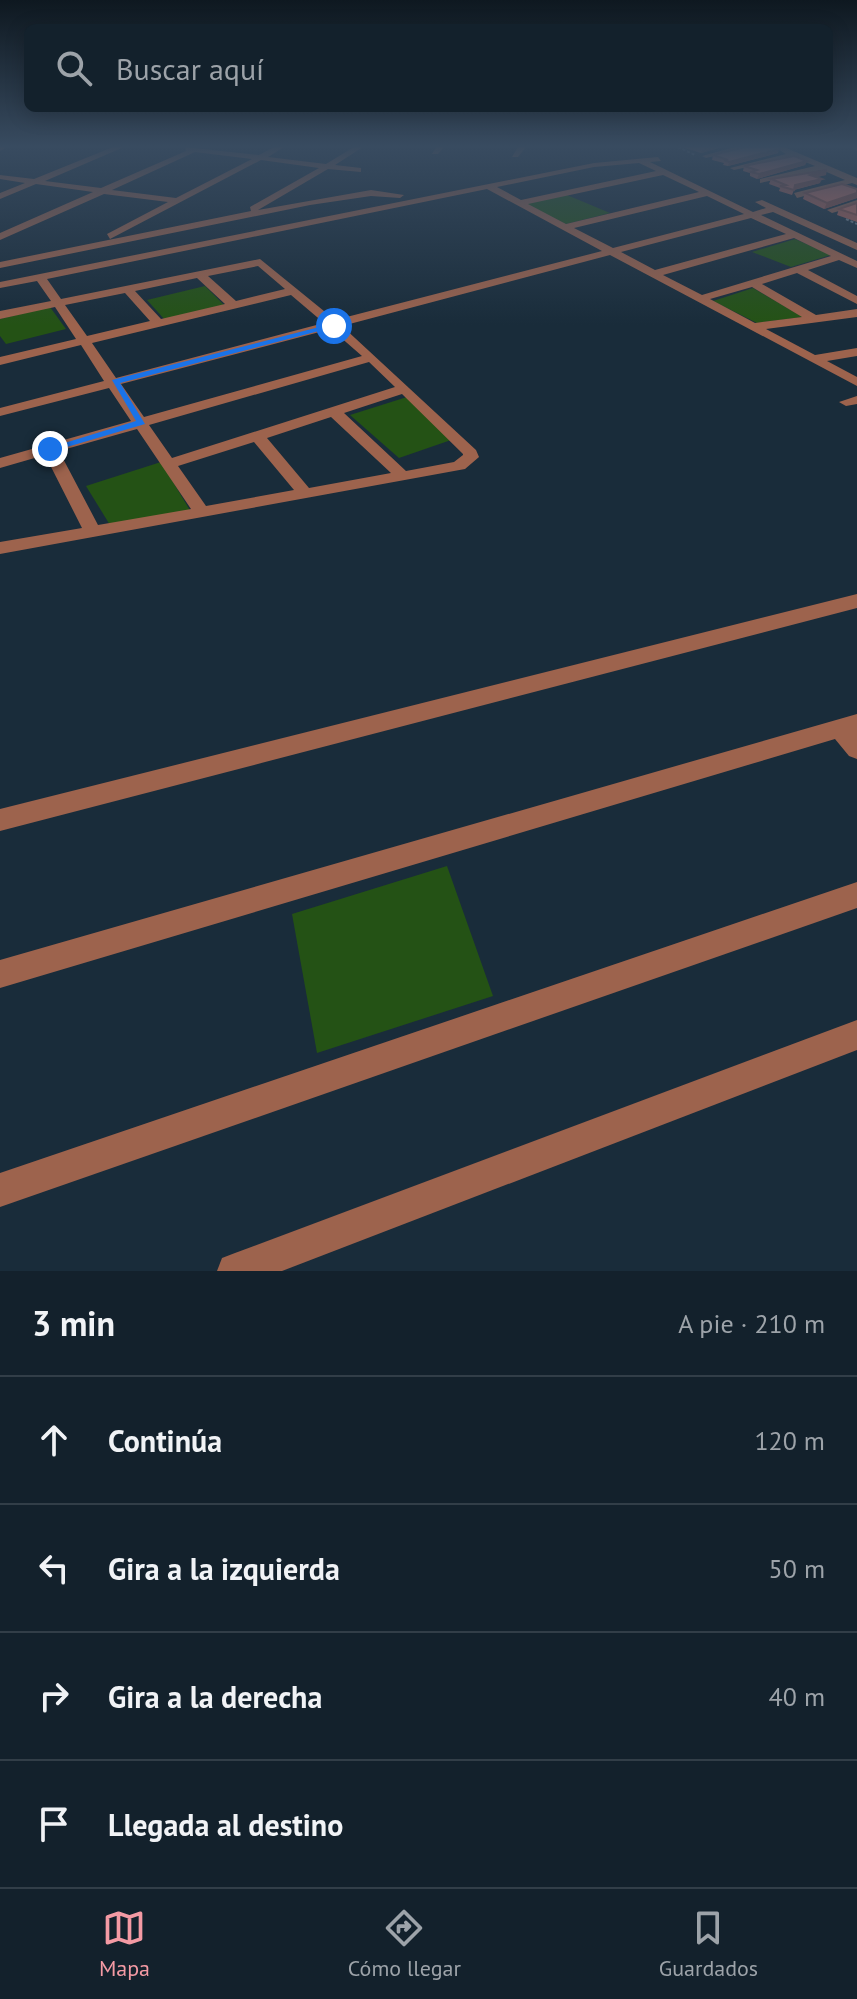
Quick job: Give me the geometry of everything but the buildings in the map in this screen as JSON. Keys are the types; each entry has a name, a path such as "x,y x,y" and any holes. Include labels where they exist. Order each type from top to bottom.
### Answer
{"street":[{"path":"0,237 69,206"},
{"path":"50,266 167,206"},
{"path":"0,265 93,244 233,224 262,206"},
{"path":"0,276 307,206"},
{"path":"0,285 388,206"},
{"path":"526,206 857,382"},
{"path":"626,206 636,210"},
{"path":"565,227 652,206"},
{"path":"735,206 857,265"},
{"path":"768,206 857,247"},
{"path":"832,210 845,206"},
{"path":"0,412 113,379 398,307 767,208"},
{"path":"654,274 795,235"},
{"path":"700,299 839,257"},
{"path":"0,315 256,261 371,357 471,453 471,457 459,466 0,548"},
{"path":"798,269 857,301"},
{"path":"198,273 233,305"},
{"path":"40,277 113,379 202,513"},
{"path":"753,283 814,319"},
{"path":"127,288 158,323"},
{"path":"2,357 293,291"},
{"path":"753,327 857,313"},
{"path":"813,359 857,352"},
{"path":"0,463 371,357"},
{"path":"0,404 113,379"},
{"path":"170,464 404,389"},
{"path":"333,411 403,476"},
{"path":"257,436 306,494"},
{"path":"50,449 93,532"},
{"path":"0,820 857,601"},
{"path":"0,974 848,726 857,749"},
{"path":"0,1190 857,895"},
{"path":"235,1271 857,1035"}],"green space":[{"path":"531,206 594,206 610,213 566,224"},
{"path":"795,239 831,255 791,267 752,252"},
{"path":"205,286 224,305 165,320 147,300"},
{"path":"753,288 803,317 757,323 713,301"},
{"path":"50,307 66,329 6,344 0,336 0,319"},
{"path":"407,397 454,439 399,458 350,415"},
{"path":"161,462 191,512 110,525 86,486"},
{"path":"447,866 493,996 317,1053 292,914"}],"route":[{"path":"50,449 142,422 115,382 334,326"}]}
